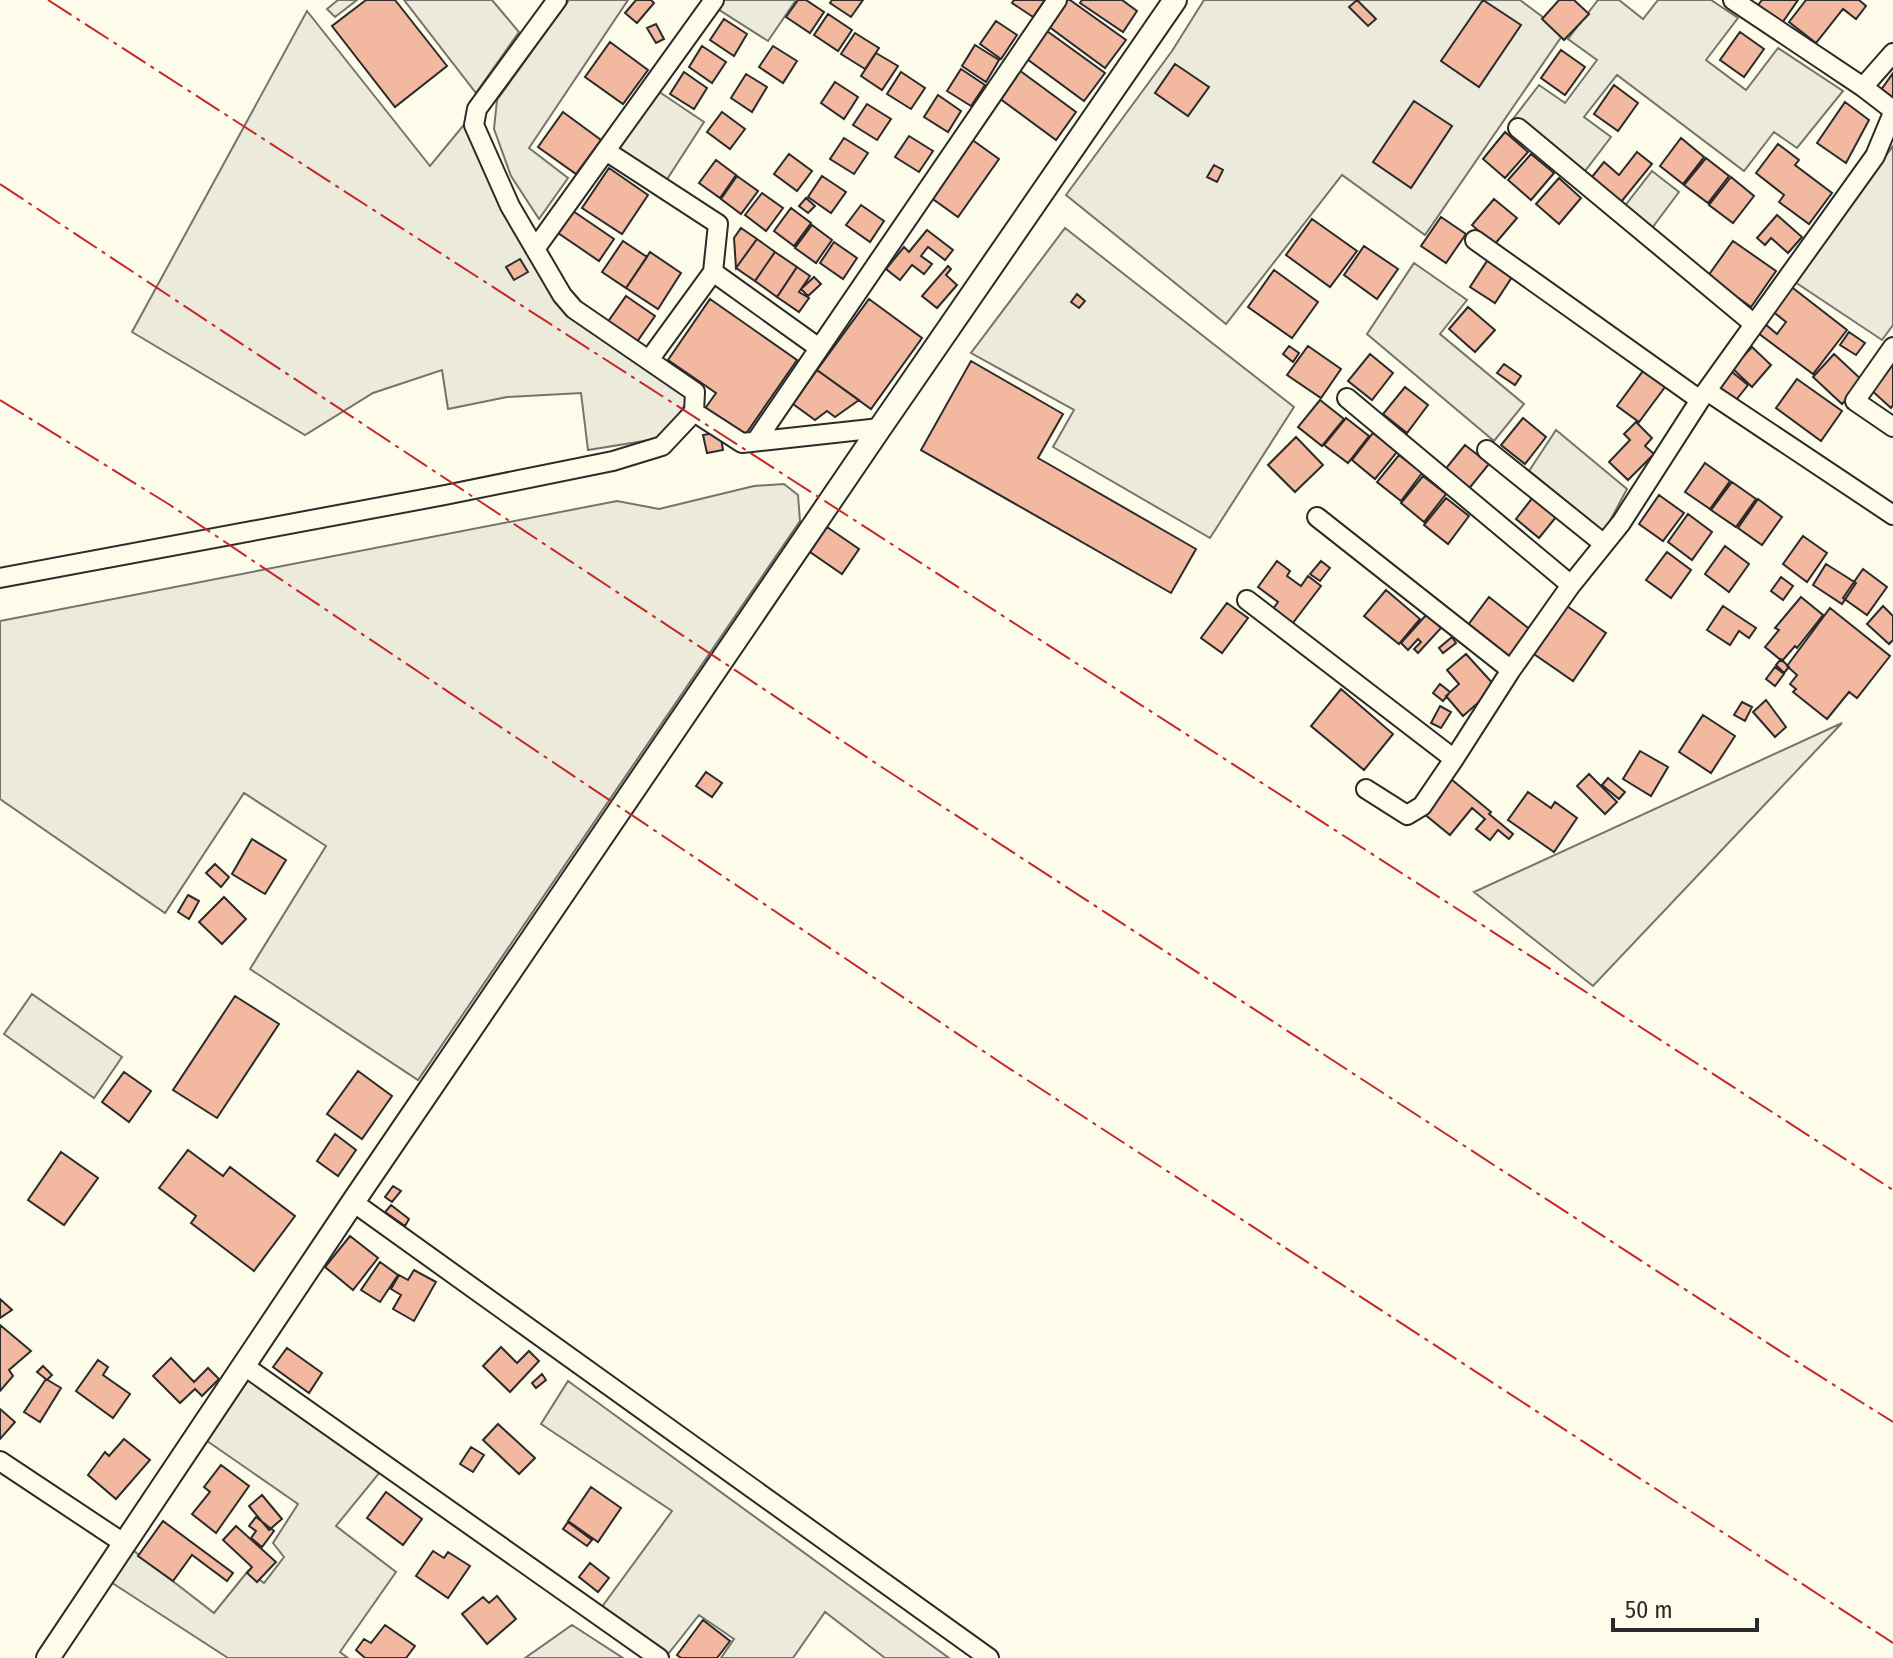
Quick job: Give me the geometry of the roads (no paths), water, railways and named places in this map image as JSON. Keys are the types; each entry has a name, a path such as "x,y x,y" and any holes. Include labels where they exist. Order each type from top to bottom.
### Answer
{"street":[{"path":"0,578 445,495 613,461 662,446 694,412 695,392 574,309 562,295 510,206 474,125 477,109 557,0"},
{"path":"535,249 714,0"},
{"path":"756,441 1057,0"},
{"path":"48,1658 353,1202 1175,0"},
{"path":"1366,789 1407,815 1422,806 1511,670 1571,585 1621,523 1703,395 1875,156 1893,112 1863,87 1741,2"},
{"path":"1863,87 1893,53"},
{"path":"1518,128 1754,324"},
{"path":"606,151 718,224 713,272 649,360"},
{"path":"1475,240 1703,395 1893,515"},
{"path":"713,272 819,348"},
{"path":"1893,347 1855,401 1893,427"},
{"path":"1347,398 1571,585"},
{"path":"694,412 742,443 880,428"},
{"path":"1487,450 1604,544"},
{"path":"1317,517 1511,670"},
{"path":"1247,600 1454,759"},
{"path":"353,1202 989,1658"},
{"path":"243,1365 659,1658"},
{"path":"0,1461 125,1544"}]}
